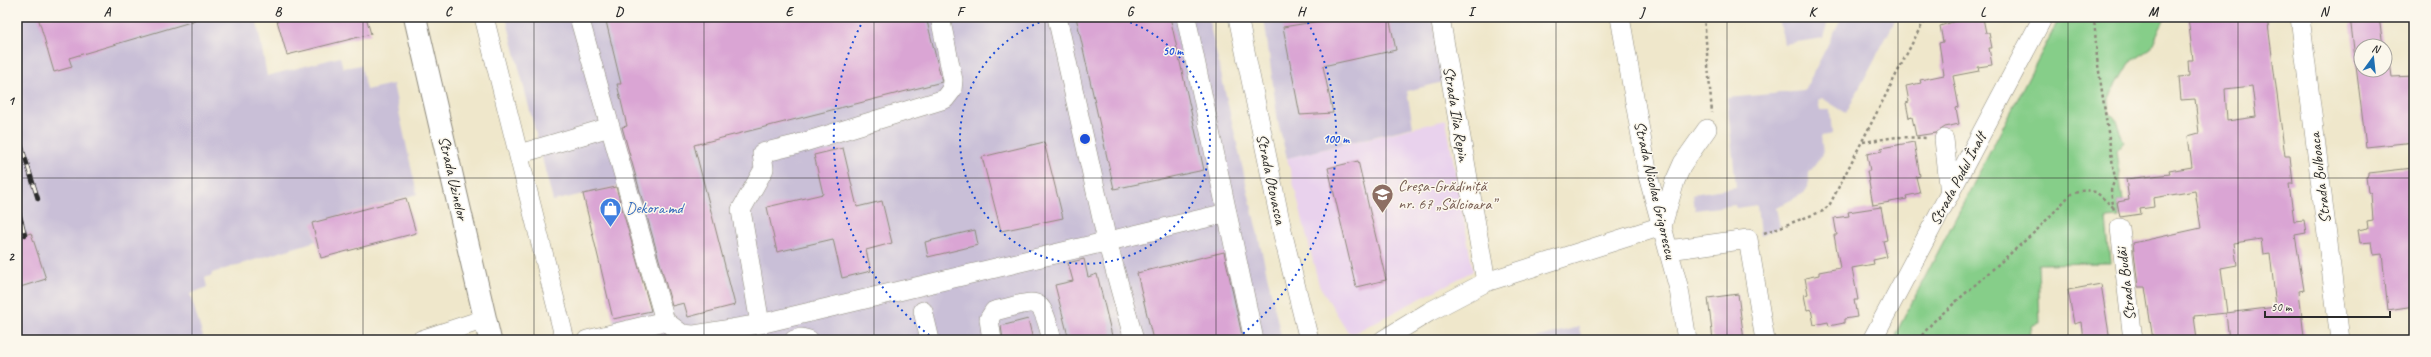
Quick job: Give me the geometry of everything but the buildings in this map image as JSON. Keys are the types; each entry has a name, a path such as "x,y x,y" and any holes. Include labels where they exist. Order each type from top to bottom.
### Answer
{"main road":[{"name":"Strada Uzinelor","path":"415,17 490,340"}],"street":[{"path":"484,17 565,340"},
{"path":"579,17 665,321 682,334 693,335 760,324 1228,213"},
{"path":"760,324 741,210 764,169 762,153 795,145 945,99 952,90 953,80 940,17"},
{"path":"1057,17 1107,241 1134,340"},
{"path":"1186,17 1254,340"},
{"name":"Strada Otovasca","path":"1238,17 1283,236 1309,340"},
{"name":"Strada Ilia Repin","path":"1440,17 1486,282"},
{"name":"Strada Nicolae Grigorescu","path":"1620,17 1648,176 1679,289 1687,340"},
{"name":"Strada Podul Înalt","path":"1878,336 1950,194 2044,17"},
{"name":"Strada Bulboaca","path":"2300,17 2340,340"},
{"path":"519,154 610,127"},
{"path":"1383,340 1428,312 1486,282 1662,226 1675,181 1683,164 1707,129"},
{"path":"1944,139 1950,194"},
{"name":"Strada Budăi","path":"2120,228 2132,340"},
{"path":"1668,250 1748,239 1765,340"},
{"path":"992,340 989,319 994,311 1033,302 1040,305 1044,311 1052,340"},
{"path":"923,311 930,340"},
{"path":"421,340 486,319"},
{"path":"587,340 665,321"},
{"path":"794,340 801,338 809,340"}],"path":[{"path":"1704,17 1712,114 1707,129"},
{"path":"1748,239 1823,211 1830,204 1918,30 1928,17"},
{"path":"2094,17 2097,58 2115,179 2111,190 2113,207 2120,228"},
{"path":"1862,142 1897,136 1944,139"},
{"path":"1918,340 1933,322 2037,230 2071,194 2085,190 2096,192 2113,207"}],"shaded area":[{"path":"17,17 256,17 267,76 340,57 343,68 361,65 366,90 393,84 417,194 312,223 316,241 212,273 212,275 205,278 207,287 190,294 204,340 17,340"},
{"path":"506,17 1208,17 1282,340 618,340 613,319 661,308 626,184 553,201"},
{"path":"1264,17 1433,17 1443,82 1407,91 1413,127 1287,158 1278,122"},
{"path":"1779,17 1829,17 1823,38 1784,44"},
{"path":"1842,17 1897,17 1846,113 1822,98 1818,100 1820,110 1830,110 1832,134 1821,136 1823,154 1809,173 1808,187 1804,193 1776,208 1780,227 1760,236 1757,205 1736,208 1735,205 1695,210 1693,194 1736,187 1727,98 1804,91"},
{"name":"Creșa-Grădiniță nr. 67 „Sălcioara”","path":"1446,120 1473,271 1354,333 1348,332 1319,285 1287,158"},
{"path":"1579,327 1582,340 1526,340"}],"green space":[{"path":"2060,17 2165,17 2151,49 2129,63 2109,98 2109,112 2115,118 2124,142 2116,151 2123,201 2117,202 2119,218 2106,219 2110,263 2038,264 2040,323 2033,325 2027,340 1897,340 1896,333"}],"railway":[{"path":"17,132 38,199"},
{"path":"17,205 25,235"}],"place":[{"name":"Creșa-Grădiniță nr. 67 „Sălcioara”","path":"1382,214"},
{"name":"Dekora.md","path":"610,228"}]}
